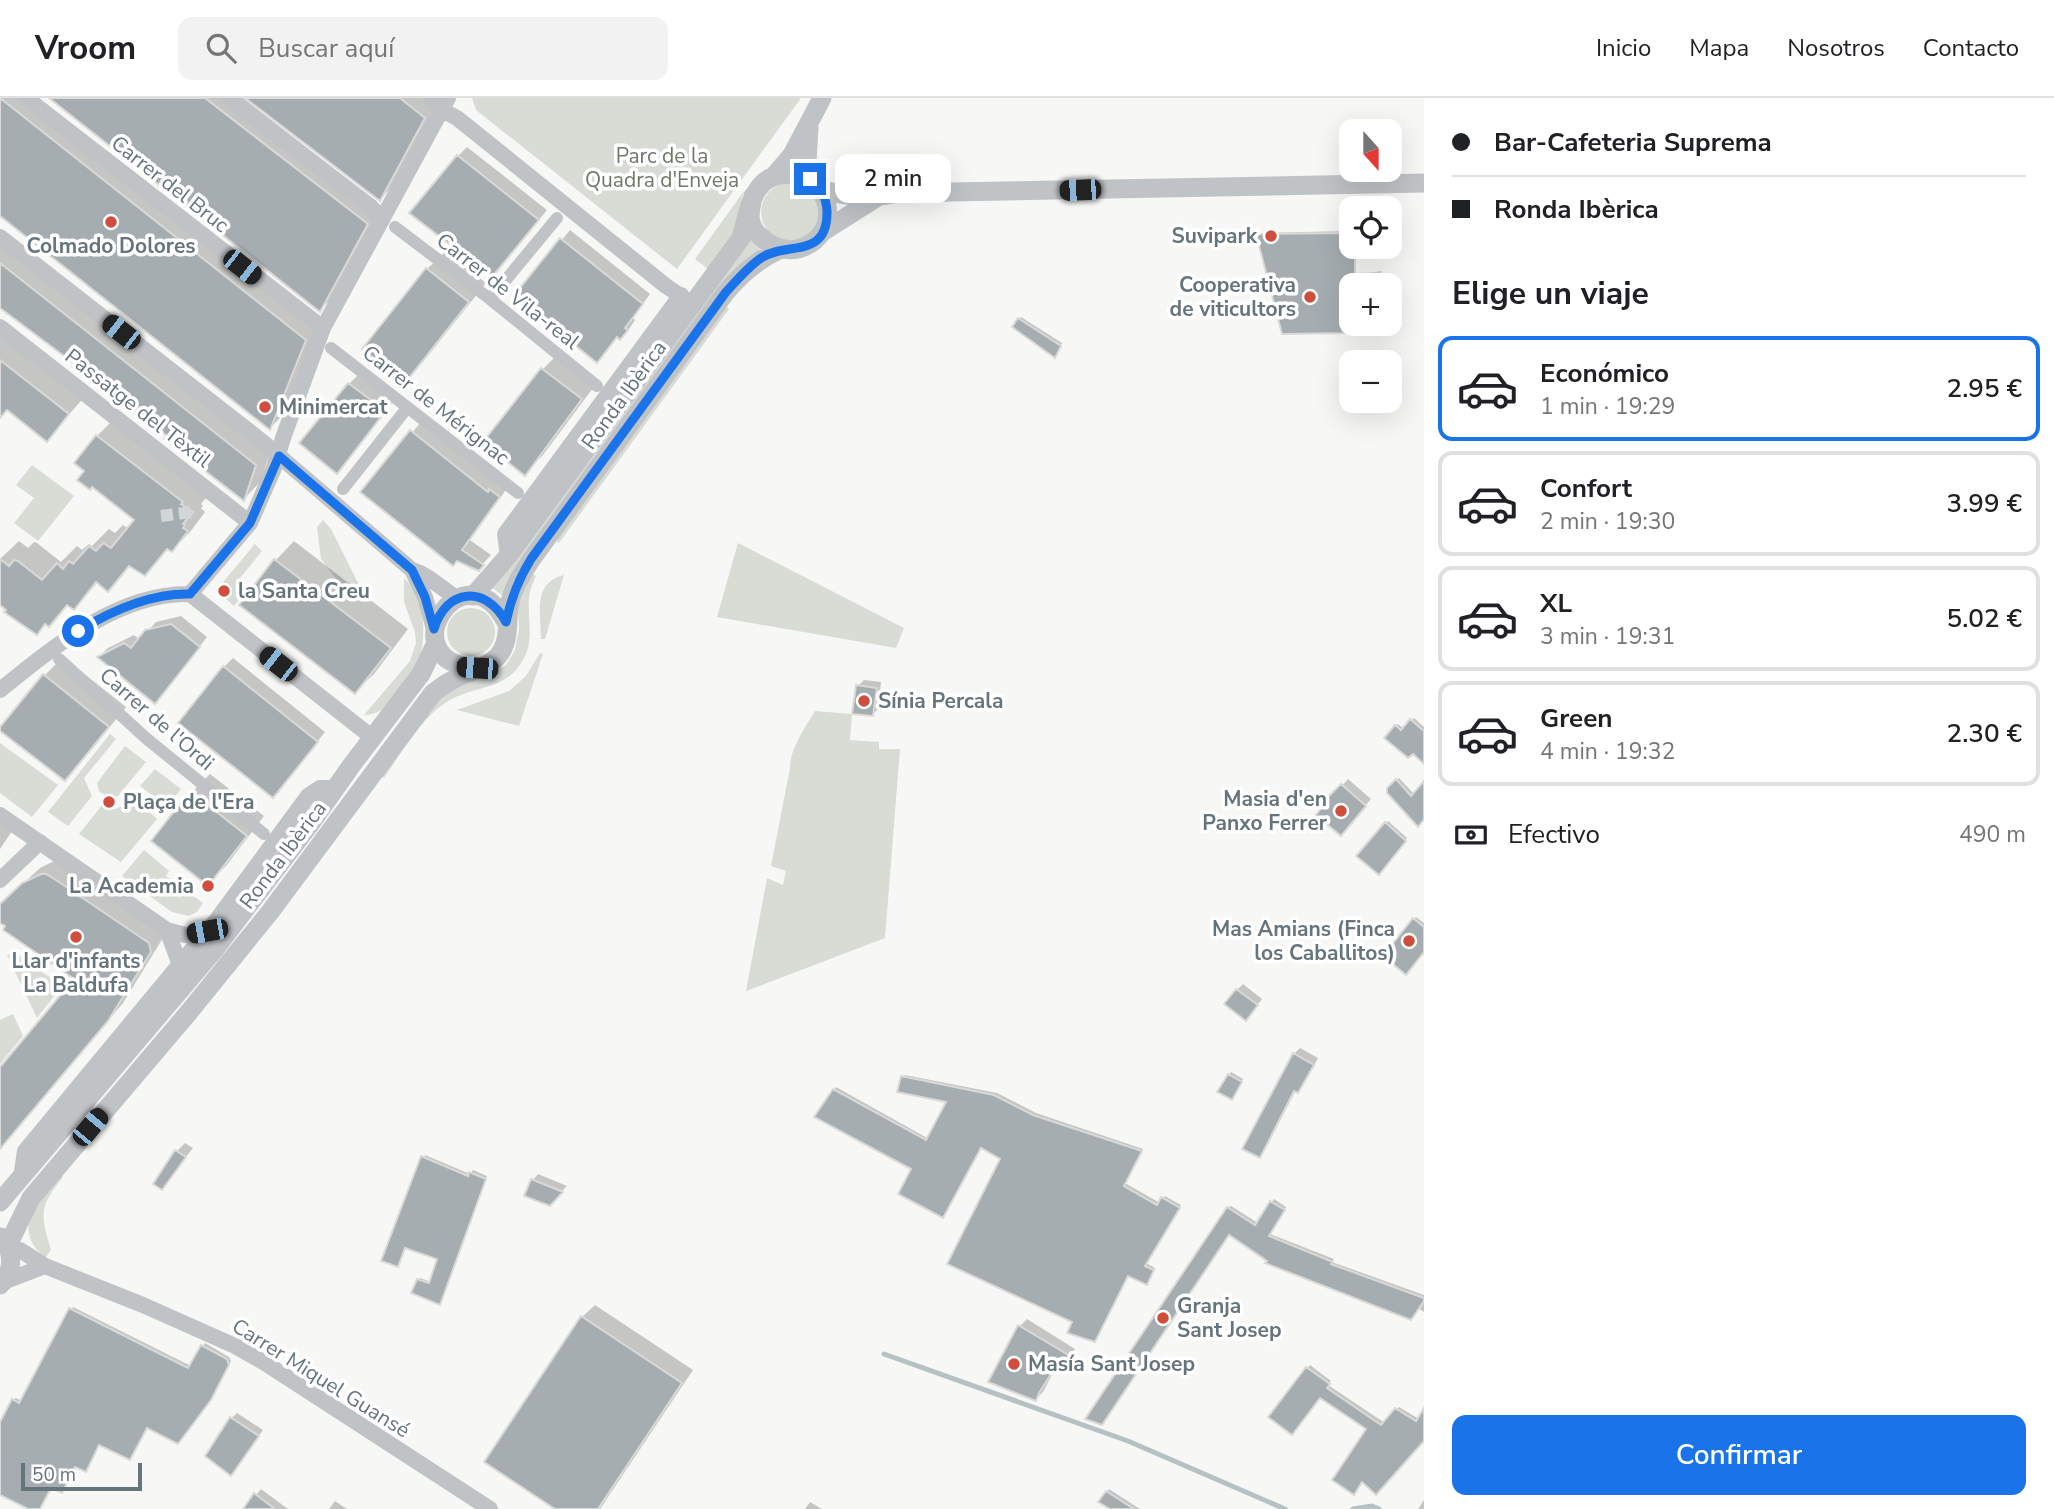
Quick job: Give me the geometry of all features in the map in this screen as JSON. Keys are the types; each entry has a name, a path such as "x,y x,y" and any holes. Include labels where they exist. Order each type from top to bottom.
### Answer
{"street":[{"name":"Carrer del Bruc","path":"26,98 323,328"},
{"path":"228,98 370,206 388,223"},
{"path":"430,98 445,104 457,118 687,300"},
{"path":"781,249 767,244 756,232 750,218 752,196 760,184 774,176 792,155 822,98"},
{"path":"190,594 250,523 279,456 323,328 388,223 445,104"},
{"path":"810,121 807,162 814,184 826,197 828,220 824,230"},
{"path":"774,176 788,174 846,196 877,197 899,193 1424,183"},
{"name":"Ronda Ibèrica","path":"0,1202 215,949 311,823 421,674 435,636 438,616 446,605 465,597 508,556 687,300 741,238 752,196"},
{"name":"Ronda Ibèrica","path":"1,1284 8,1278 11,1261 5,1244 31,1198 270,912 433,693 498,656 505,646 506,622 519,578 721,299 738,278 761,258 781,249 802,248 814,242 824,230 877,197"},
{"path":"490,299 557,219"},
{"name":"Carrer de Vila-real","path":"388,223 490,299 597,386"},
{"path":"0,237 279,456 412,570 425,574 437,586 465,597 487,600 499,609 506,622"},
{"name":"Passatge del Tèxtil","path":"0,327 250,523"},
{"name":"Carrer de Mérignac","path":"331,348 519,493"},
{"path":"343,489 407,408"},
{"path":"412,570 425,597 435,636 445,658 460,667 477,668"},
{"path":"0,690 49,650 93,622 169,593 190,594 373,738"},
{"name":"Carrer de l'Ordi","path":"59,659 147,739 264,834"},
{"name":"Ronda Ibèrica","path":"21,1178 25,1151 180,965 309,796 320,788 336,788"},
{"path":"0,815 167,930 185,934 207,931"},
{"path":"0,880 40,842"},
{"path":"167,930 180,965"},
{"name":"Carrer Miquel Guansé","path":"5,1244 45,1266 143,1305 234,1346 265,1363 490,1509"},
{"path":"1,1284 45,1266"}],"green space":[{"name":"Parc de la Quadra d'Enveja","path":"472,98 801,98 677,269 476,110"},
{"path":"790,183 806,188 814,196 819,212 814,228 806,236 790,241 774,236 766,228 761,212 766,196 774,188"},
{"path":"744,191 734,235 708,269 695,259"},
{"path":"750,239 760,250 502,595 491,587"},
{"path":"726,306 729,309 559,543 555,540"},
{"path":"32,465 74,496 38,541 14,523 34,498 16,485"},
{"path":"323,520 331,529 361,589 342,587 321,559 317,527"},
{"path":"738,543 904,628 896,648 717,617"},
{"path":"255,544 262,551 236,583 245,592 234,606 225,598 232,589 223,582"},
{"path":"531,573 536,576 529,596 529,645 516,670 500,682 460,695 440,707 413,735 384,778 380,776 437,699 466,682 486,677 506,665 515,650 519,629 518,608 523,585"},
{"path":"564,575 545,639 541,639 540,600 547,585"},
{"path":"404,578 420,605 422,650 413,670 386,707 364,715 410,661 416,643 415,632 404,602"},
{"path":"471,608 480,609 488,615 494,623 494,641 488,649 480,655 471,656 462,655 454,649 448,641 447,632 448,623 454,615 462,609"},
{"path":"540,653 543,654 519,726 457,710 509,691 526,676"},
{"path":"815,711 852,714 850,740 879,742 879,749 900,749 885,938 746,991 767,878 783,885 786,871 771,866 792,753"},
{"path":"110,734 116,739 84,778 92,796 68,826 48,812"},
{"path":"0,743 58,785 32,817 0,793"},
{"path":"125,746 146,762 118,796 108,797 99,791 97,783"},
{"path":"155,769 181,789 167,807 140,786"},
{"path":"137,800 157,819 121,862 79,834 103,804 115,809"},
{"path":"144,850 169,871 166,876 203,903 197,912 189,916 172,912 122,876"},
{"path":"14,952 62,986 37,1018 7,955"},
{"path":"13,1014 23,1036 0,1064 0,1020"},
{"path":"61,1175 63,1177 49,1196 44,1211 51,1250 45,1258 35,1247 29,1225 37,1205"}],"building":[{"path":"0,98 306,340 270,430 0,216"},
{"path":"49,98 205,98 368,224 320,312"},
{"path":"245,98 400,98 425,118 380,201"},
{"path":"457,155 539,220 492,277 409,213"},
{"name":"Cooperativa de viticultors","path":"1339,233 1339,259 1355,259 1355,273 1339,273 1339,333 1282,334 1256,234"},
{"path":"560,238 643,304 625,328 628,330 620,340 617,337 597,363 523,303 525,301 516,293"},
{"path":"0,263 256,465 244,501 164,439 167,436 138,413 132,409 129,412 73,367 76,365 0,308"},
{"path":"426,268 469,302 405,383 362,349"},
{"path":"1018,318 1061,346 1055,358 1012,327"},
{"path":"0,360 69,414 47,442 7,410 0,418"},
{"path":"541,368 582,399 525,476 483,442"},
{"path":"348,383 384,413 337,474 299,443"},
{"path":"410,430 488,492 489,489 500,497 462,550 484,565 479,571 457,561 453,566 360,492"},
{"path":"96,435 193,512 183,524 183,528 188,531 172,552 167,549 145,576 129,566 108,592 96,582 74,610 67,605 49,627 45,624 37,635 4,612 6,610 0,605 0,559 9,566 14,560 18,561 42,580 57,563 63,569 69,561 73,564 89,546 96,551 103,543 111,548 134,520 92,487 90,490 77,480 84,471 74,463"},
{"path":"274,559 391,648 355,694 239,605"},
{"path":"171,624 200,647 155,704 97,657 124,643 131,648 145,630"},
{"path":"223,666 318,742 273,798 178,723"},
{"path":"43,674 109,727 65,781 0,731 0,727"},
{"name":"Sínia Percala","path":"856,685 877,688 873,716 852,714"},
{"path":"1410,719 1424,731 1424,764 1413,754 1408,758 1384,738 1395,725 1401,730"},
{"path":"1396,779 1411,796 1424,781 1424,819 1418,827 1387,793 1387,788"},
{"name":"Masia d'en Panxo Ferrer","path":"1341,784 1366,806 1341,836 1316,815 1324,804 1322,803"},
{"path":"190,791 247,836 208,886 151,841"},
{"path":"1385,822 1406,841 1379,875 1356,856"},
{"path":"41,874 56,880 149,943 151,952 108,1021 0,1149 0,1067 74,979 3,930 5,926 0,923 0,904 22,883"},
{"name":"Mas Amians (Finca los Caballitos)","path":"1413,918 1424,927 1424,952 1406,975 1383,956"},
{"path":"1236,989 1258,1005 1246,1021 1224,1004"},
{"path":"1293,1053 1314,1065 1298,1093 1294,1091 1260,1158 1242,1149"},
{"path":"1228,1074 1242,1082 1232,1100 1217,1092"},
{"path":"901,1076 994,1095 1033,1115 1142,1151 1124,1186 1157,1205 1161,1197 1180,1208 1145,1266 1154,1270 1147,1285 1128,1276 1095,1342 1067,1333 1072,1322 947,1264 1000,1159 981,1148 943,1218 898,1194 911,1169 814,1117 833,1089 926,1140 946,1102 897,1092"},
{"path":"175,1150 186,1157 162,1190 153,1184"},
{"path":"421,1156 468,1176 469,1172 486,1179 440,1305 411,1293 417,1279 429,1283 437,1259 405,1248 398,1267 381,1261"},
{"path":"531,1179 563,1192 550,1206 524,1196"},
{"path":"1270,1201 1285,1210 1269,1236 1333,1262 1331,1264 1424,1298 1411,1320 1265,1263 1267,1261 1229,1235 1102,1425 1085,1419 1227,1207 1255,1225"},
{"path":"69,1308 188,1368 201,1345 227,1359 229,1365 211,1400 178,1444 147,1428 130,1460 99,1445 86,1472 75,1467 62,1493 51,1488 40,1509 28,1509 0,1495 0,1422 12,1399 19,1403"},
{"path":"581,1316 682,1383 598,1509 555,1509 484,1462"},
{"path":"1018,1325 1070,1356 1059,1371 1055,1368 1036,1401 988,1382"},
{"path":"1306,1367 1330,1384 1327,1388 1381,1425 1395,1408 1416,1421 1424,1408 1424,1441 1376,1495 1362,1482 1354,1495 1332,1480 1366,1429 1320,1398 1292,1435 1268,1417"},
{"path":"230,1417 259,1436 231,1476 205,1456"},
{"path":"1106,1491 1134,1509 1110,1509 1098,1502"},
{"path":"254,1493 275,1509 243,1509"}],"waterway":[{"path":"884,1354 1128,1441 1285,1509"},
{"path":"1353,1509 1372,1506 1379,1509"}],"tunnel":[{"path":"161,516 193,512"}],"place":[{"name":"Colmado Dolores","path":"111,222"},
{"name":"Suvipark","path":"1271,236"},
{"name":"Cooperativa de viticultors","path":"1310,297"},
{"name":"Minimercat","path":"265,407"},
{"name":"la Santa Creu","path":"224,591"},
{"name":"Sínia Percala","path":"864,701"},
{"name":"Plaça de l'Era","path":"109,802"},
{"name":"Masia d'en Panxo Ferrer","path":"1341,811"},
{"name":"La Academia","path":"208,886"},
{"name":"Llar d'infants La Baldufa","path":"76,937"},
{"name":"Mas Amians (Finca los Caballitos)","path":"1409,941"},
{"name":"Granja Sant Josep","path":"1163,1318"},
{"name":"Masía Sant Josep","path":"1014,1364"}],"route":[{"path":"78,631 116,611 169,593 190,594 250,523 279,456 412,570 425,597 434,629 438,616 446,605 465,596 487,600 499,609 506,622 511,598 531,559 726,292 761,258 781,249 802,248 814,242 824,230 828,220 826,197 810,179"}]}
